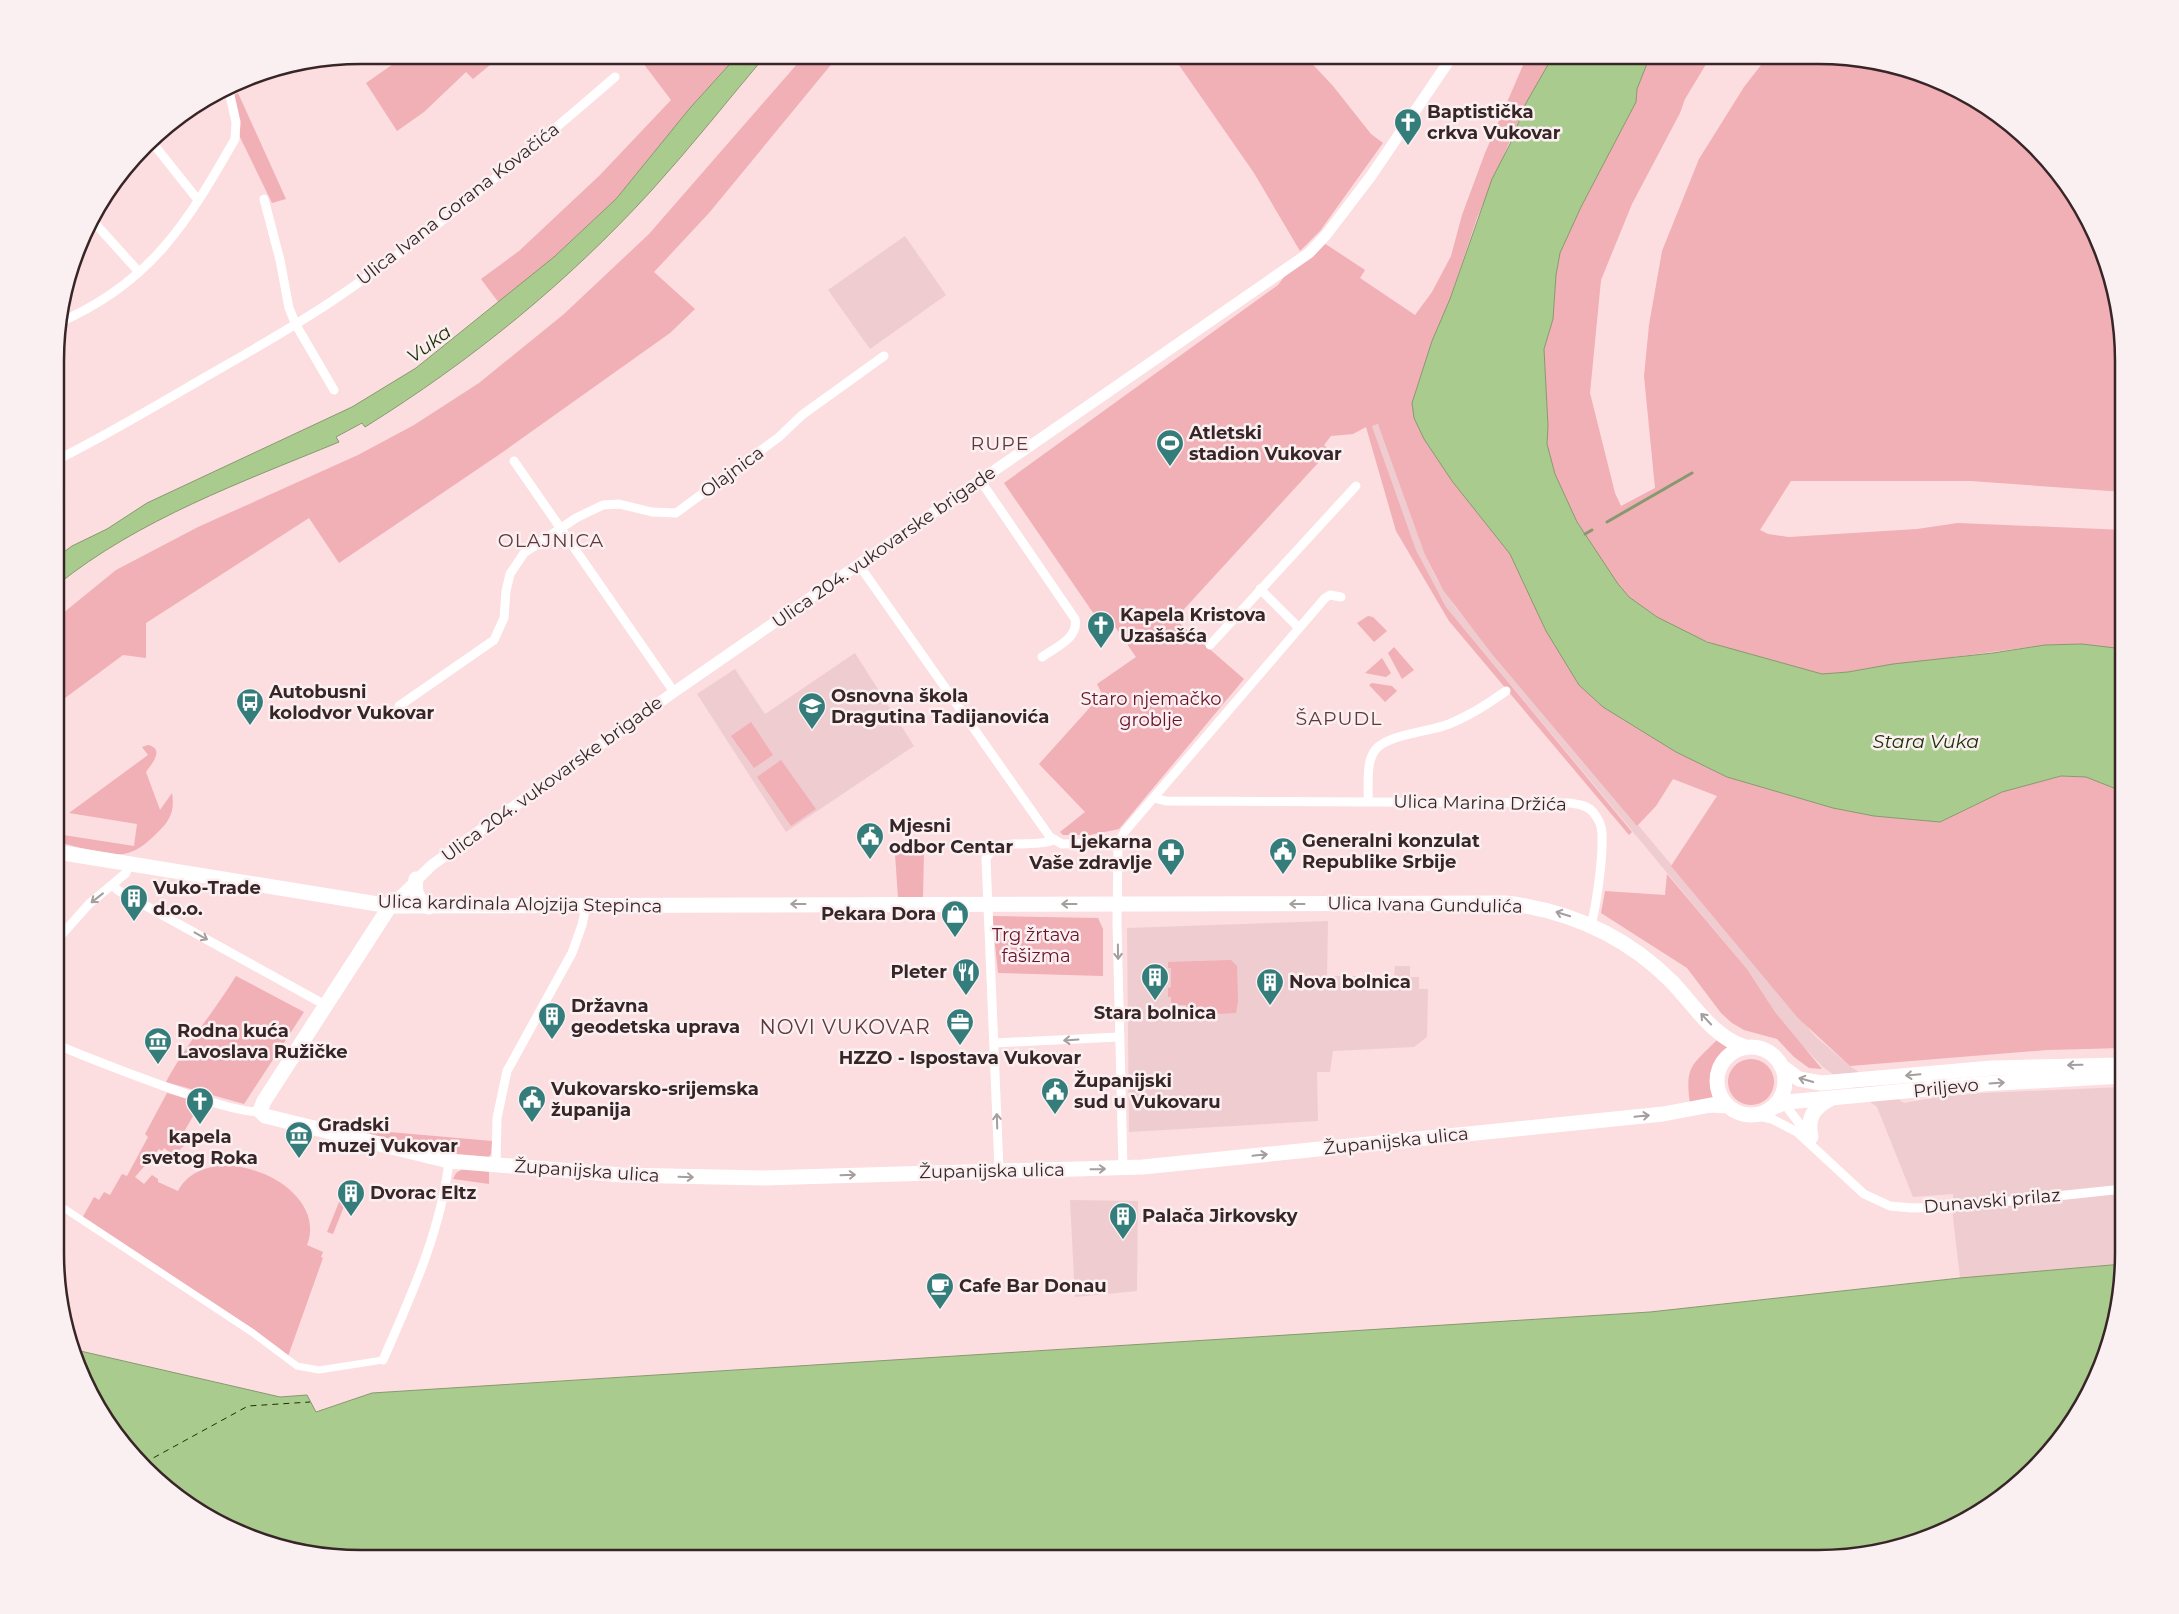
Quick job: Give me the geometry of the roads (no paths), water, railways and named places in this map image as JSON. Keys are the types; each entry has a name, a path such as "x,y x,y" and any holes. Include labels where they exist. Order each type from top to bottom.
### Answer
{"main road":[{"name":"Ulica kardinala Alojzija Stepinca","path":"64,853 390,906 987,904"},
{"path":"416,879 418,898 429,907"},
{"path":"987,904 1118,903"},
{"name":"Ulica Ivana Gundulića","path":"1118,903 1506,904 1549,910 1591,926 1640,955 1672,983 1720,1034 1745,1047"},
{"path":"260,1111 264,1101 390,906"},
{"path":"1754,1115 1742,1114 1728,1106 1717,1089 1718,1073 1730,1054 1745,1047 1766,1050 1775,1057 1781,1066 1784,1075 1785,1096"},
{"name":"Priljevo","path":"1781,1066 1792,1075 1806,1081 1835,1082 1992,1068 2115,1065"},
{"name":"Priljevo","path":"1754,1115 1770,1109 1785,1096 1831,1098 1981,1084 2115,1077"},
{"path":"1810,1137 1809,1124 1813,1110 1831,1098"},
{"name":"Županijska ulica","path":"260,1111 267,1116 449,1161 622,1175 713,1178 999,1169 1123,1168 1664,1114 1711,1105 1728,1106"}],"street":[{"name":"Ulica 204. vukovarske brigade","path":"390,906 416,879 674,692 1312,250 1326,235 1381,163 1448,64"},
{"name":"Ulica Ivana Gorana Kovačića","path":"64,456 296,326 430,229 532,148 615,77"},
{"path":"67,317 116,291 139,272 172,239 209,184 235,138 236,122 230,94"},
{"path":"156,147 198,200"},
{"path":"264,199 280,260 289,308 296,326 334,390"},
{"path":"97,225 139,272"},
{"name":"Olajnica","path":"399,706 494,640 504,618 506,591 510,574 524,553 591,509 603,505 619,504 652,512 676,513 779,438 802,415 884,356"},
{"path":"514,461 674,692"},
{"path":"980,480 1075,618 1076,626 1073,634 1042,657"},
{"path":"1210,645 1356,486"},
{"path":"859,565 1054,840 1062,844 1118,843"},
{"path":"1260,589 1299,628"},
{"path":"1123,1168 1119,1036 1118,843 1125,831 1325,598 1330,595 1341,596"},
{"name":"Ulica Marina Držića","path":"1368,802 1371,760 1381,745 1390,740 1448,725 1467,716 1506,690"},
{"name":"Ulica Marina Držića","path":"1154,798 1166,801 1568,803 1588,808 1598,820 1602,834 1595,910 1591,926"},
{"path":"999,1169 986,859 991,850 1002,845 1038,844 1054,840"},
{"path":"64,932 89,904 113,886 126,873 129,863"},
{"path":"113,886 327,1006"},
{"path":"496,1166 498,1118 507,1071 572,954 586,906"},
{"path":"994,1043 1006,1044 1119,1036"},
{"path":"64,1048 198,1098 250,1112 260,1111"},
{"name":"Dunavski prilaz","path":"1785,1096 1794,1117 1821,1152"},
{"name":"Dunavski prilaz","path":"1754,1115 1772,1119 1786,1125 1821,1152 1864,1194 1890,1206 1912,1208 1953,1207 2115,1190"},
{"path":"64,1209 253,1333 297,1366 319,1370 383,1360 429,1249 439,1215 449,1161"}],"water":[{"path":"730,64 758,64 680,158 619,225 552,289 480,348 365,427 362,423 336,437 339,442 229,487 157,521 122,540 64,580 64,552 72,546 107,529 147,503 352,407 416,368 554,257 616,199 690,108"},
{"name":"Stara Vuka","path":"1548,64 1647,64 1637,89 1636,102 1581,207 1560,253 1556,275 1553,319 1544,349 1548,426 1547,444 1555,474 1577,522 1618,584 1629,597 1657,617 1707,642 1822,674 2045,645 2082,644 2115,648 2115,788 2086,777 2061,776 2002,792 1940,822 1874,816 1833,808 1727,777 1676,752 1603,707 1579,685 1546,631 1510,554 1452,481 1424,439 1414,418 1412,403 1432,341 1450,299 1492,179 1510,144 1526,103"},
{"path":"2115,1265 2110,1311 2093,1367 2075,1402 2054,1434 2028,1463 1999,1489 1967,1510 1932,1528 1876,1545 1837,1550 342,1550 322,1548 284,1540 247,1528 212,1510 180,1489 151,1463 125,1434 94,1384 81,1351 280,1397 307,1395 316,1412 372,1393 1650,1312 1960,1278"}],"waterway":[{"path":"1607,522 1692,473"},
{"path":"1585,534 1592,530"}],"place":[{"name":"Baptistička crkva Vukovar","path":"1408,146"},
{"name":"Atletski stadion Vukovar","path":"1170,467"},
{"name":"Kapela Kristova Uzašašća","path":"1101,649"},
{"name":"Autobusni kolodvor Vukovar","path":"250,726"},
{"name":"Osnovna škola Dragutina Tadijanovića","path":"812,730"},
{"name":"Mjesni odbor Centar","path":"870,860"},
{"name":"Generalni konzulat Republike Srbije","path":"1283,875"},
{"name":"Ljekarna Vaše zdravlje","path":"1171,876"},
{"name":"Vuko-Trade d.o.o.","path":"134,922"},
{"name":"Pekara Dora","path":"955,938"},
{"name":"Pleter","path":"966,996"},
{"name":"Stara bolnica","path":"1155,1001"},
{"name":"Nova bolnica","path":"1270,1006"},
{"name":"Državna geodetska uprava","path":"552,1040"},
{"name":"HZZO - Ispostava Vukovar","path":"960,1046"},
{"name":"Rodna kuća Lavoslava Ružičke","path":"158,1065"},
{"name":"Županijski sud u Vukovaru","path":"1055,1115"},
{"name":"Vukovarsko-srijemska županija","path":"532,1123"},
{"name":"kapela svetog Roka","path":"200,1125"},
{"name":"Gradski muzej Vukovar","path":"299,1159"},
{"name":"Dvorac Eltz","path":"351,1217"},
{"name":"Palača Jirkovsky","path":"1123,1240"},
{"name":"Cafe Bar Donau","path":"940,1310"}],"district":[{"name":"RUPE","path":"1000,443"},
{"name":"OLAJNICA","path":"551,540"},
{"name":"ŠAPUDL","path":"1339,718"},
{"name":"NOVI VUKOVAR","path":"845,1027"}],"water label":[{"name":"Vuka","path":"429,344"}],"park label":[{"name":"Staro njemačko groblje","path":"1151,710"},
{"name":"Trg žrtava fašizma","path":"1036,945"}]}
